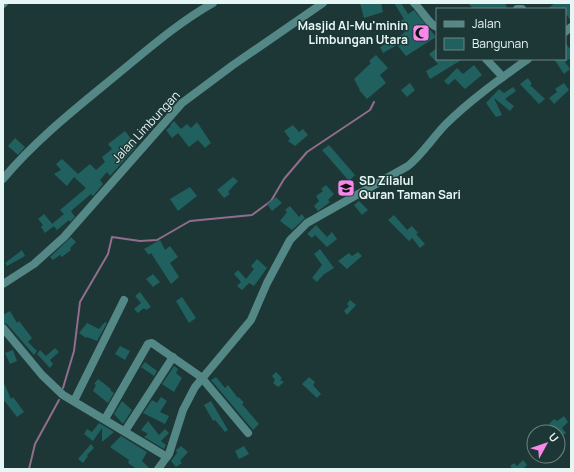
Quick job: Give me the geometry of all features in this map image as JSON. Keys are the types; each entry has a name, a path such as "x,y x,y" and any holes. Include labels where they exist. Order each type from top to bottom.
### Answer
{"street":[{"path":"3,179 24,154 99,90 187,19 213,3"},
{"name":"Jalan Limbungan","path":"3,284 44,255 64,236 182,103 233,65 323,3"},
{"path":"414,3 425,14 432,25 436,27"},
{"path":"487,60 503,77"},
{"path":"158,469 166,460 183,410 201,377 250,320 267,283 295,234 307,223 416,160 446,124 503,77 527,60"},
{"path":"74,401 124,300"},
{"path":"3,328 49,382 74,401 125,431 166,460 169,469"},
{"path":"105,419 148,344 156,345 201,377 248,434"},
{"path":"125,431 173,357"}],"building":[{"path":"360,3 381,3 383,12 364,18"},
{"path":"394,3 401,3 408,14 414,10 436,37 406,56 397,45 383,53 380,47 387,43 388,45 405,32 400,21 404,19"},
{"path":"468,3 505,3 507,7 506,8 472,8"},
{"path":"555,3 571,3 571,21 566,14 566,8 548,8"},
{"path":"566,44 571,50 571,58 565,62 570,69 564,74 555,60 566,60"},
{"path":"436,49 436,60 461,60 430,79 426,71 438,64 429,54"},
{"path":"376,55 388,68 380,75 386,83 367,99 359,90 354,79 371,63 369,61"},
{"path":"474,65 482,75 465,89 455,79 448,85 444,81 457,68 463,74"},
{"path":"528,78 532,84 530,85 545,99 539,104 520,84"},
{"path":"410,83 415,90 407,97 401,90"},
{"path":"564,83 569,90 554,104 549,98 557,92 555,89"},
{"path":"513,87 516,91 505,99 514,106 510,111 494,98 502,115 496,117 486,103 499,89 504,93"},
{"path":"174,121 181,129 187,124 191,128 197,122 211,143 205,148 198,140 189,147 178,133 172,138 166,130"},
{"path":"293,125 299,132 303,129 308,135 295,146 288,141 290,139 284,131"},
{"path":"125,131 136,145 135,148 110,176 107,172 100,180 103,184 93,196 91,194 71,211 75,217 57,230 52,224 64,214 60,210 86,188 74,177 67,186 54,174 61,170 56,164 62,159 78,174 90,164 96,170 105,162 102,157 112,149 108,144"},
{"path":"15,138 25,147 18,155 8,146"},
{"path":"329,145 355,175 349,181 322,150"},
{"path":"233,177 238,181 228,192 230,194 224,198 217,190"},
{"path":"326,185 334,194 328,200 330,202 318,211 314,206 319,201 316,196 323,191 321,189"},
{"path":"190,187 197,196 178,211 170,199"},
{"path":"276,197 282,203 272,211 267,204"},
{"path":"359,201 368,210 362,215 354,205"},
{"path":"290,206 299,217 302,214 305,218 292,230 280,221 287,212 285,210"},
{"path":"44,214 54,226 45,233 41,227 43,225 38,219"},
{"path":"394,215 407,230 412,226 418,233 416,234 425,244 420,248 412,238 409,241 388,220"},
{"path":"316,225 327,237 332,232 337,239 327,247 315,235 312,238 307,234"},
{"path":"71,237 76,242 70,248 71,250 62,257 60,255 53,260 50,257"},
{"path":"160,240 165,250 170,246 178,257 170,263 179,277 171,284 151,253 149,255 144,249"},
{"path":"320,249 334,268 323,275 317,282 312,278 322,265 314,254"},
{"path":"22,250 25,256 7,266 5,263"},
{"path":"358,252 362,256 347,269 338,261 349,253 352,256"},
{"path":"257,259 267,268 254,286 249,283 242,290 237,286 241,282 234,274 238,270 246,279 254,269 251,266"},
{"path":"153,274 160,282 153,287 146,279"},
{"path":"140,292 151,307 146,310 144,308 138,313 134,309 141,303 135,296"},
{"path":"182,297 196,318 189,323 176,301"},
{"path":"350,300 356,305 347,315 344,311 349,306 347,304"},
{"path":"10,311 17,323 19,321 32,338 28,342 37,351 34,355 7,324 3,323 3,315"},
{"path":"105,322 107,323 97,341 87,337 86,338 79,333 87,323 99,329"},
{"path":"120,346 130,351 125,360 115,354"},
{"path":"55,348 59,352 50,360 53,364 50,368 37,354 40,350 46,356"},
{"path":"13,350 17,361 10,364 5,353"},
{"path":"145,362 157,371 154,376 141,367"},
{"path":"174,366 178,369 176,373 182,378 174,392 162,384"},
{"path":"276,372 282,378 280,380 284,382 278,387 273,383 275,380 272,376"},
{"path":"216,377 225,388 228,385 238,398 239,397 244,403 242,404 259,424 253,430 211,380"},
{"path":"309,377 315,382 313,385 321,394 317,398 302,384"},
{"path":"98,379 114,393 108,403 93,391 96,385 94,384"},
{"path":"3,381 11,399 13,397 24,412 17,417 3,399"},
{"path":"161,397 167,401 160,412 169,416 165,424 143,413 152,400 157,403"},
{"path":"122,401 132,410 123,424 114,414"},
{"path":"211,401 228,430 225,432 215,420 213,421 204,405"},
{"path":"564,416 568,422 566,424 549,424 554,419 557,421"},
{"path":"148,421 159,435 165,429 169,433 161,441 166,445 164,449 144,437 148,434 141,430"},
{"path":"99,423 114,432 102,442 102,428 93,441 84,434 87,429 92,432"},
{"path":"121,436 147,452 142,461 150,469 137,469 128,463 129,460 110,447"},
{"path":"91,444 94,448 87,455 88,456 83,463 78,459"},
{"path":"181,446 188,452 180,461 182,463 176,467 171,461 177,453 176,450"},
{"path":"244,446 249,454 239,459 235,451"},
{"path":"523,460 527,465 523,469 513,469 510,466 514,463 517,466"}],"waterway":[{"path":"63,388 74,351 80,302 108,254 112,237 140,241 157,240 190,221 252,215 271,201 284,179 307,152 370,110 374,102"},
{"path":"29,469 35,444 59,400"}],"place":[{"name":"Masjid Al-Mu'minin Limbungan Utara","path":"421,33"},
{"name":"SD Zilalul Quran Taman Sari","path":"346,188"}]}
